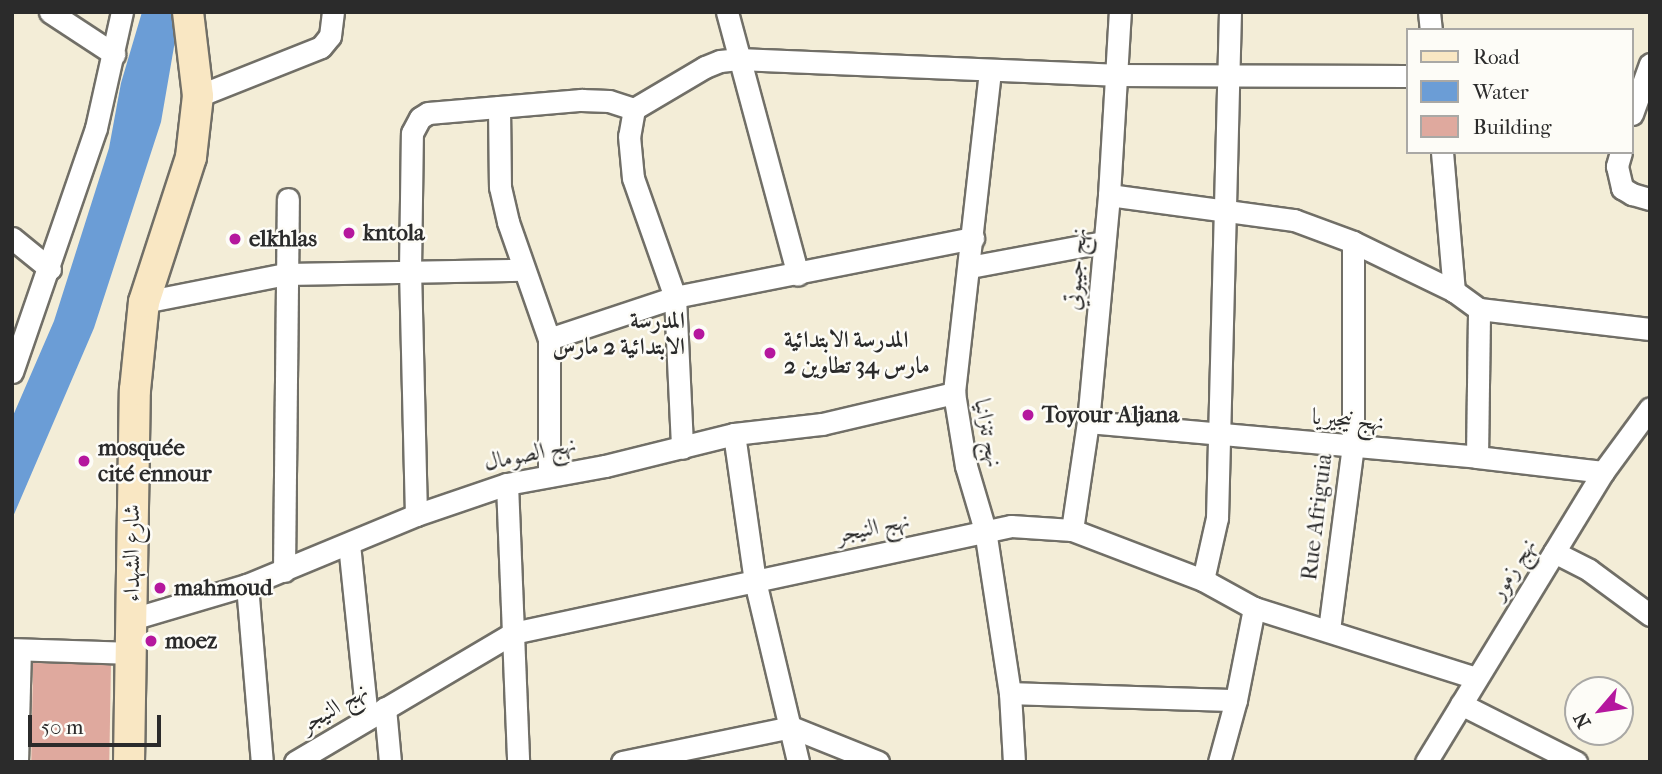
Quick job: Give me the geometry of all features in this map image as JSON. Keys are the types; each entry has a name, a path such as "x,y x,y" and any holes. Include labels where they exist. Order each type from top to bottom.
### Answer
{"main road":[{"name":"شارع الشهداء","path":"129,762 132,445 144,302 191,157 198,96 188,12"}],"street":[{"path":"50,12 114,54"},
{"path":"12,372 50,269 96,128 122,12"},
{"path":"198,96 321,47 330,36 333,12"},
{"path":"727,12 798,275"},
{"name":"نهج جيبوتي","path":"1072,530 1088,422 1110,195 1119,12"},
{"path":"1203,580 1217,518 1226,76 1230,12"},
{"path":"416,515 410,271 412,133 420,118 429,113 581,100 609,101 634,109 705,67 738,59 1115,75 1406,76"},
{"path":"1634,105 1650,64"},
{"name":"نهج تنزانيا","path":"990,71 954,393 967,466 985,530 1010,693 1014,762"},
{"path":"499,107 500,187 524,270 549,339 549,476"},
{"path":"634,109 629,136 633,178 676,297 682,448"},
{"path":"1442,154 1454,291"},
{"path":"1620,154 1616,166 1622,188 1650,199"},
{"path":"1110,195 1294,220 1353,242 1454,291 1479,309 1650,329"},
{"path":"284,571 288,199"},
{"path":"12,238 50,269"},
{"path":"549,339 676,297 798,275 973,238"},
{"name":"Rue Afriguia","path":"1329,630 1353,446 1353,242"},
{"path":"970,267 1104,243"},
{"path":"144,302 286,274 524,270"},
{"path":"1477,457 1479,309"},
{"name":"نهج الصومال","path":"132,619 247,585 416,515 507,484 682,448 734,433 822,424 954,393"},
{"name":"نهج زمور","path":"1426,762 1603,472 1649,411"},
{"name":"نهج نيجيريا","path":"1088,422 1477,457 1603,472"},
{"path":"734,433 755,581 798,762"},
{"path":"507,484 518,762"},
{"name":"نهج النيجر","path":"295,762 513,633 1011,526 1072,530 1203,580 1254,608 1476,678"},
{"path":"349,544 366,718"},
{"path":"1554,552 1589,570 1650,615"},
{"path":"247,585 262,762"},
{"path":"1219,762 1236,700 1254,608"},
{"path":"17,762 16,650 131,653"},
{"path":"1010,693 1236,700"},
{"path":"1461,704 1576,762"},
{"path":"385,708 390,762"},
{"path":"622,762 791,727 878,762"}],"water":[{"path":"142,12 180,12 161,122 94,328 12,519 12,418 54,321 109,148 121,83"}],"building":[{"path":"33,663 111,664 109,762 31,762"}],"place":[{"name":"kntola","path":"349,233"},
{"name":"elkhlas","path":"235,239"},
{"name":"المدرسة الابتدائية 2 مارس","path":"699,334"},
{"name":"المدرسة الابتدائية 2 مارس 34 تطاوين","path":"770,353"},
{"name":"Toyour Aljana","path":"1028,415"},
{"name":"mosquée cité ennour","path":"84,461"},
{"name":"mahmoud","path":"160,588"},
{"name":"moez","path":"151,641"}]}
